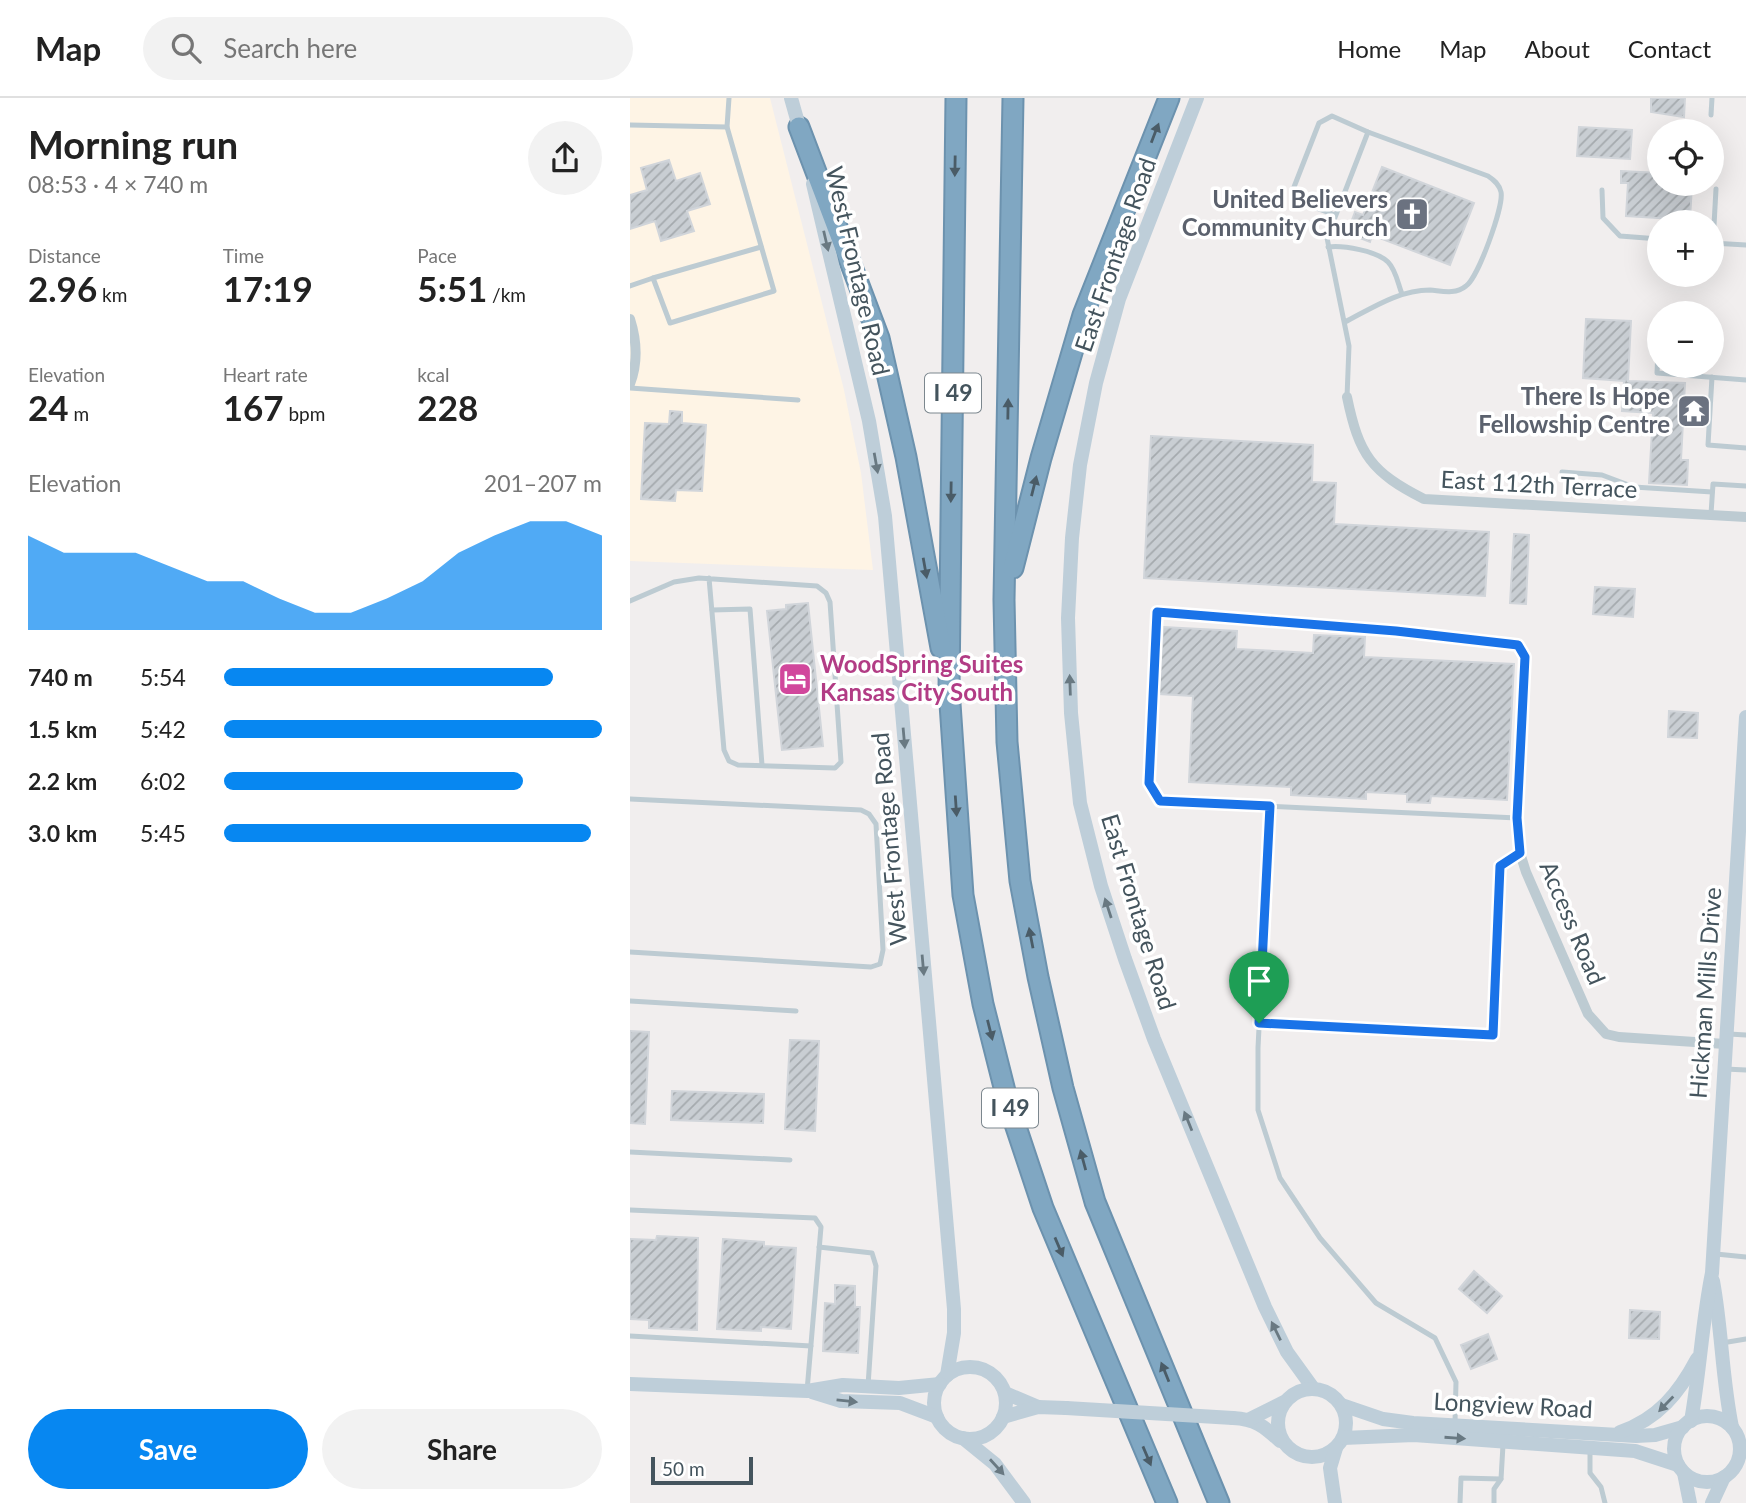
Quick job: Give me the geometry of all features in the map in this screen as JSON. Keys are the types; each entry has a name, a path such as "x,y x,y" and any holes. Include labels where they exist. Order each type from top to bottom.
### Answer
{"highway":[{"name":"I 49","path":"956,98 949,689 962,895 983,1004 1008,1103 1043,1208 1167,1503"},
{"name":"I 49","path":"1013,98 1004,600 1007,742 1020,881 1063,1088 1095,1202 1219,1503"},
{"path":"1004,600 1041,458 1083,315 1169,98"},
{"path":"799,127 879,338 906,457 949,689"}],"street":[{"name":"West Frontage Road","path":"791,98 869,421 885,516 954,1309 954,1333 943,1379"},
{"name":"East Frontage Road","path":"1197,98 1119,299 1096,383 1080,465 1072,538 1068,618 1071,713 1080,803 1101,886 1129,971 1154,1040 1265,1307 1287,1352 1313,1388"},
{"path":"630,320 636,337 634,372 630,386"},
{"name":"East 112th Terrace","path":"1347,397 1354,430 1371,462 1391,483 1424,499 1746,517"},
{"name":"Access Road","path":"1157,612 1396,631 1518,645 1525,657 1517,818 1520,853 1588,1014 1606,1034 1619,1037 1725,1039"},
{"name":"Hickman Mills Drive","path":"1687,1424 1712,1273 1746,716"},
{"name":"Hickman Mills Drive","path":"1712,1273 1719,1313 1725,1394 1738,1434"},
{"path":"1612,1435 1638,1426 1658,1413 1685,1381 1700,1352"},
{"path":"630,1384 807,1391 843,1385 899,1388 943,1379 969,1367 981,1368 1000,1382 1006,1406 1003,1417 986,1435 963,1438"},
{"path":"943,1379 935,1394 934,1406 943,1427 963,1438 995,1464 1024,1503"},
{"path":"1250,1419 1302,1389 1324,1390 1334,1396 1342,1405 1346,1416 1346,1427 1331,1468 1335,1503"},
{"path":"807,1391 841,1401 900,1403 937,1417"},
{"path":"1005,1394 1038,1407"},
{"path":"1283,1402 1277,1424 1279,1435 1285,1444"},
{"name":"Longview Road","path":"1342,1405 1383,1419 1612,1435 1656,1435 1687,1424"},
{"path":"1003,1417 1038,1407 1250,1419 1265,1427 1293,1452 1304,1456 1326,1454 1339,1443"},
{"path":"1690,1503 1674,1445 1687,1424 1700,1417 1723,1420 1738,1434 1740,1448 1734,1472 1712,1503"},
{"name":"Longview Road","path":"1339,1443 1414,1435 1635,1451 1681,1469"},
{"path":"1681,1469 1702,1482 1714,1481 1734,1472"}],"lane":[{"path":"653,278 670,323 774,291 727,127 729,98"},
{"path":"1711,115 1712,98"},
{"path":"1335,215 1297,201 1294,187 1320,123 1332,116 1488,176 1497,183 1501,193 1499,211 1475,275 1468,286 1451,292 1430,290 1402,294 1345,321"},
{"path":"630,125 727,127"},
{"path":"1347,397 1349,346 1328,247 1328,231 1368,132"},
{"path":"1602,190 1603,218 1620,236 1647,238"},
{"path":"1724,244 1746,245"},
{"path":"1328,247 1339,245 1379,256 1387,261 1402,294"},
{"path":"630,286 761,247"},
{"path":"1712,378 1708,445 1746,448"},
{"path":"1723,378 1746,380"},
{"path":"630,386 798,400"},
{"path":"1562,472 1602,475 1634,487 1712,492"},
{"path":"1711,515 1713,484 1746,486"},
{"path":"630,601 674,582 709,578 817,586 826,593 830,602 841,762 835,768 738,765 729,761 724,750 709,578"},
{"path":"712,610 750,609 762,765"},
{"path":"1157,612 1149,783 1160,801 1517,818"},
{"path":"630,799 861,810 869,814 876,824 883,950 880,964 871,967 630,952"},
{"path":"1270,806 1259,1023 1258,1110 1280,1178 1320,1238 1376,1303 1436,1338 1456,1382 1455,1426"},
{"path":"1259,1023 1493,1035 1500,866 1520,853"},
{"path":"630,1001 796,1011"},
{"path":"1725,1039 1746,1035"},
{"path":"1724,1069 1746,1069"},
{"path":"630,1152 790,1160"},
{"path":"630,1210 815,1218 821,1227 807,1391"},
{"path":"819,1247 872,1252 876,1266 867,1386"},
{"path":"1713,1254 1746,1257"},
{"path":"630,1336 811,1346"},
{"path":"1720,1343 1746,1339"},
{"path":"1494,1503 1494,1489 1501,1479 1503,1441"},
{"path":"1590,1448 1590,1473 1601,1487 1605,1503"},
{"path":"1460,1503 1461,1478 1501,1479"}],"shaded area":[{"path":"630,98 770,98 844,390 861,473 873,570 630,561"}],"building":[{"path":"1651,98 1685,98 1684,117 1651,112"},
{"path":"1579,127 1632,130 1630,159 1577,156"},
{"path":"669,160 676,181 700,173 710,204 687,211 694,231 661,241 655,221 630,229 630,195 647,190 641,168"},
{"path":"1382,167 1474,203 1450,265 1372,235 1370,242 1347,233 1355,212 1363,215"},
{"path":"1621,171 1647,172 1647,196 1691,196 1691,210 1647,210 1647,217 1626,216 1628,183 1621,183"},
{"path":"1586,319 1631,321 1628,381 1685,383 1681,460 1688,460 1687,485 1649,483 1653,413 1622,411 1624,381 1583,378"},
{"path":"670,411 682,412 682,423 706,425 702,491 676,490 675,501 641,499 645,423 669,424"},
{"path":"1151,436 1313,445 1312,482 1336,483 1334,524 1489,532 1485,596 1144,578"},
{"path":"1514,534 1529,535 1526,604 1510,603"},
{"path":"1595,587 1635,589 1633,617 1593,614"},
{"name":"WoodSpring Suites Kansas City South","path":"808,603 823,746 782,750 767,611 786,609 786,605"},
{"path":"1163,627 1237,631 1236,649 1313,653 1314,635 1365,637 1364,657 1514,664 1507,800 1431,796 1430,803 1407,802 1407,794 1366,792 1366,799 1291,795 1291,787 1189,782 1193,696 1159,694"},
{"path":"1669,711 1698,713 1697,738 1668,737"},
{"path":"630,1031 649,1032 645,1124 630,1123"},
{"path":"790,1040 819,1041 815,1131 785,1129"},
{"path":"672,1091 764,1094 763,1123 671,1120"},
{"path":"657,1236 698,1238 697,1330 649,1328 649,1320 630,1319 630,1239 656,1240"},
{"path":"723,1239 796,1248 791,1329 717,1329"},
{"path":"1474,1271 1502,1296 1487,1313 1459,1289"},
{"path":"835,1285 855,1286 855,1307 860,1307 858,1353 823,1351 825,1303 835,1304"},
{"path":"1630,1310 1660,1312 1659,1339 1629,1338"},
{"path":"1488,1334 1497,1359 1471,1369 1461,1345"}],"place":[{"name":"United Believers Community Church","path":"1412,214"},
{"name":"There Is Hope Fellowship Centre","path":"1694,411"},
{"name":"WoodSpring Suites Kansas City South","path":"795,679"}],"route":[{"path":"1157,612 1396,631 1518,645 1525,657 1517,818 1520,853 1500,866 1493,1035 1259,1023 1270,806 1160,801 1149,783 1157,612"}]}
